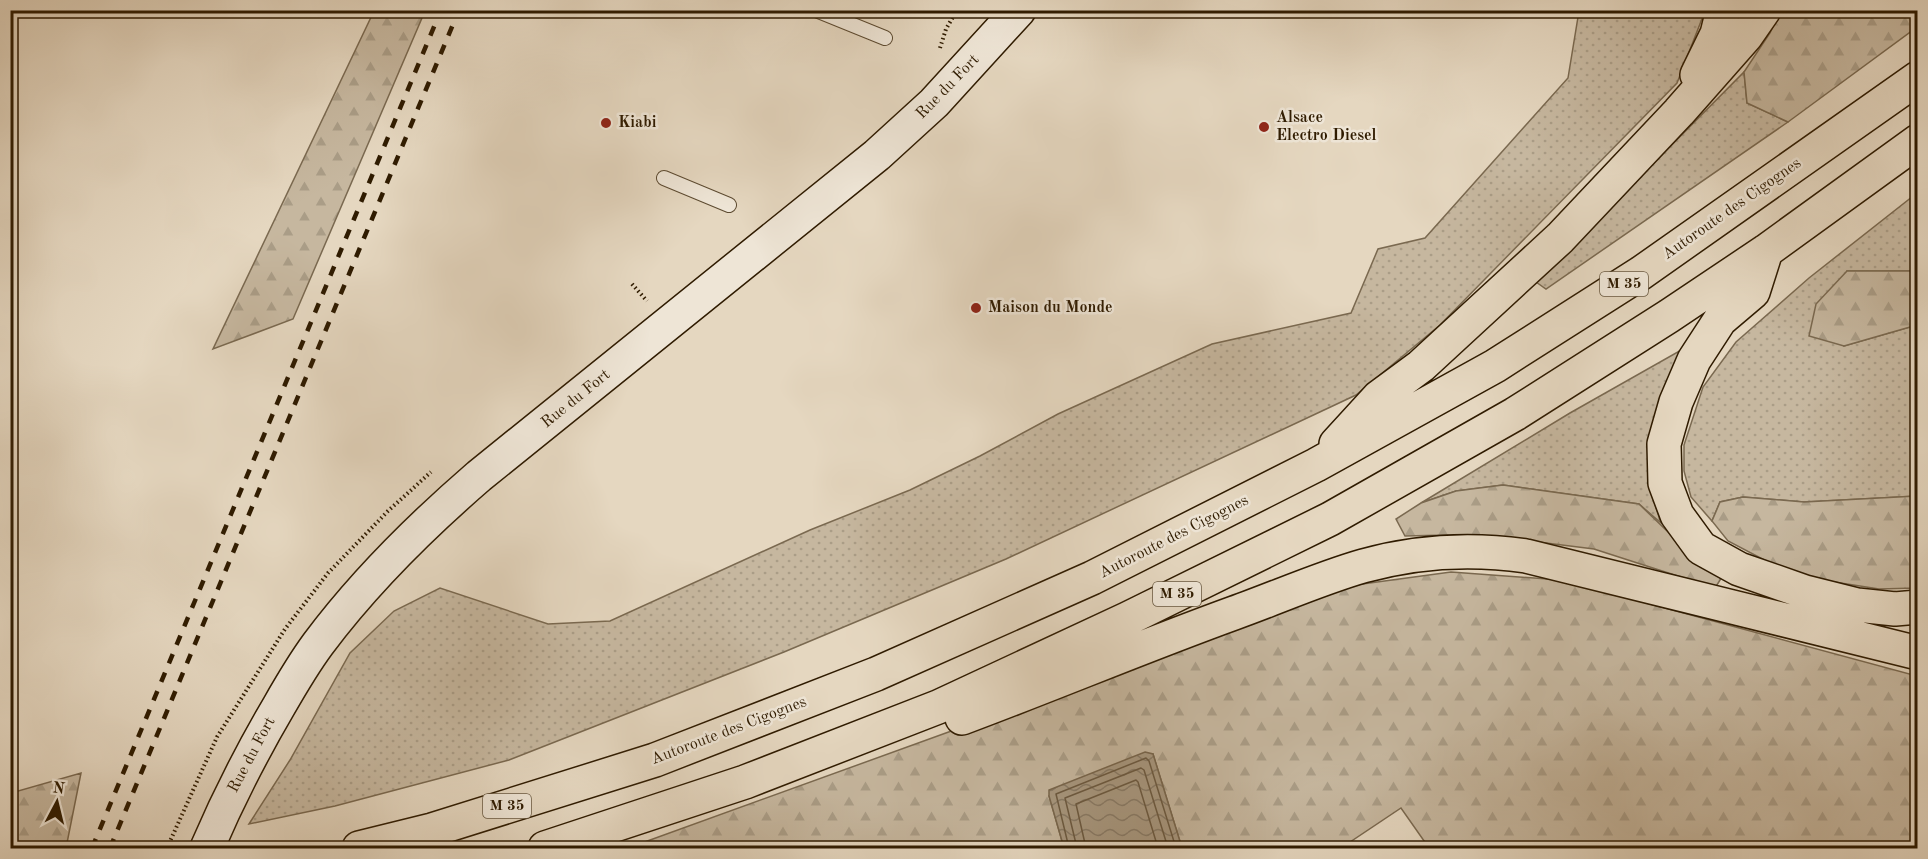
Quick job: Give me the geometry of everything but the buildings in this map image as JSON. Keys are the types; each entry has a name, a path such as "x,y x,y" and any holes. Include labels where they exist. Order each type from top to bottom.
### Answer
{"highway":[{"path":"1679,112 1717,34 1723,10"},
{"path":"1316,465 1380,397 1421,366 1560,238 1679,112 1746,36 1764,10"},
{"name":"Autoroute des Cigognes","path":"359,849 432,830 655,760 876,674 1092,578 1316,465 1495,366 1632,279 1917,78"},
{"name":"M 35","path":"545,849 745,782 938,707 1127,619 1329,519 1515,414 1669,316 1766,251 1917,141"},
{"path":"1766,251 1753,292 1720,320 1694,360 1677,402 1664,444 1665,483 1677,515 1701,548 1739,569 1805,592 1857,605 1895,609 1917,608"},
{"path":"614,849 1034,691 1187,630 1362,566 1409,556 1450,551 1500,552 1526,556 1917,653"}],"main road":[{"name":"Rue du Fort","path":"207,849 232,790 316,646 352,600 392,556 478,476 876,155 934,103 1019,10"}],"lane":[{"path":"816,10 885,38"},
{"path":"664,178 729,205"}],"path":[{"path":"952,16 957,10"},
{"path":"632,284 650,304"}],"green space":[{"path":"374,11 425,11 293,319 213,349"},
{"path":"1579,11 1705,11 1677,83 1440,325 1356,395 1006,559 784,652 509,760 335,806 249,824 290,760 350,653 394,611 440,588 548,624 610,621 810,530 910,490 1058,414 1212,344 1351,313 1378,249 1425,238 1568,78"},
{"path":"1780,11 1917,11 1917,27 1788,122 1747,103 1744,72 1770,33"},
{"path":"1744,72 1747,103 1788,122 1546,289 1536,282"},
{"path":"1917,193 1917,271 1847,271 1844,346 1917,325 1917,496 1804,502 1743,497 1720,502 1712,521 1691,497 1684,471 1684,445 1703,387 1736,342 1809,278"},
{"path":"1847,271 1917,271 1917,325 1844,346 1809,336 1816,304"},
{"path":"1683,349 1650,489 1661,523 1639,504 1503,485 1456,491 1421,503 1570,413"},
{"path":"1503,485 1639,504 1693,556 1722,577 1715,588 1594,549 1515,539 1447,535 1405,536 1396,519 1421,503 1456,491"},
{"path":"1917,496 1917,588 1879,589 1815,579 1770,563 1728,541 1712,521 1720,502 1743,497 1804,502"},
{"path":"1451,572 1561,580 1917,676 1917,848 1429,848 1401,808 1341,848 1182,848 1153,754 1049,796 1064,848 628,848 1355,585"},
{"path":"81,773 66,848 11,848 11,793"}],"water":[{"path":"1145,752 1153,754 1182,848 1064,848 1049,790"}],"railway":[{"path":"92,848 441,10"},
{"path":"110,848 459,10"}],"place":[{"name":"Kiabi","path":"606,123"},
{"name":"Alsace Electro Diesel","path":"1264,127"},
{"name":"Maison du Monde","path":"976,308"}]}
